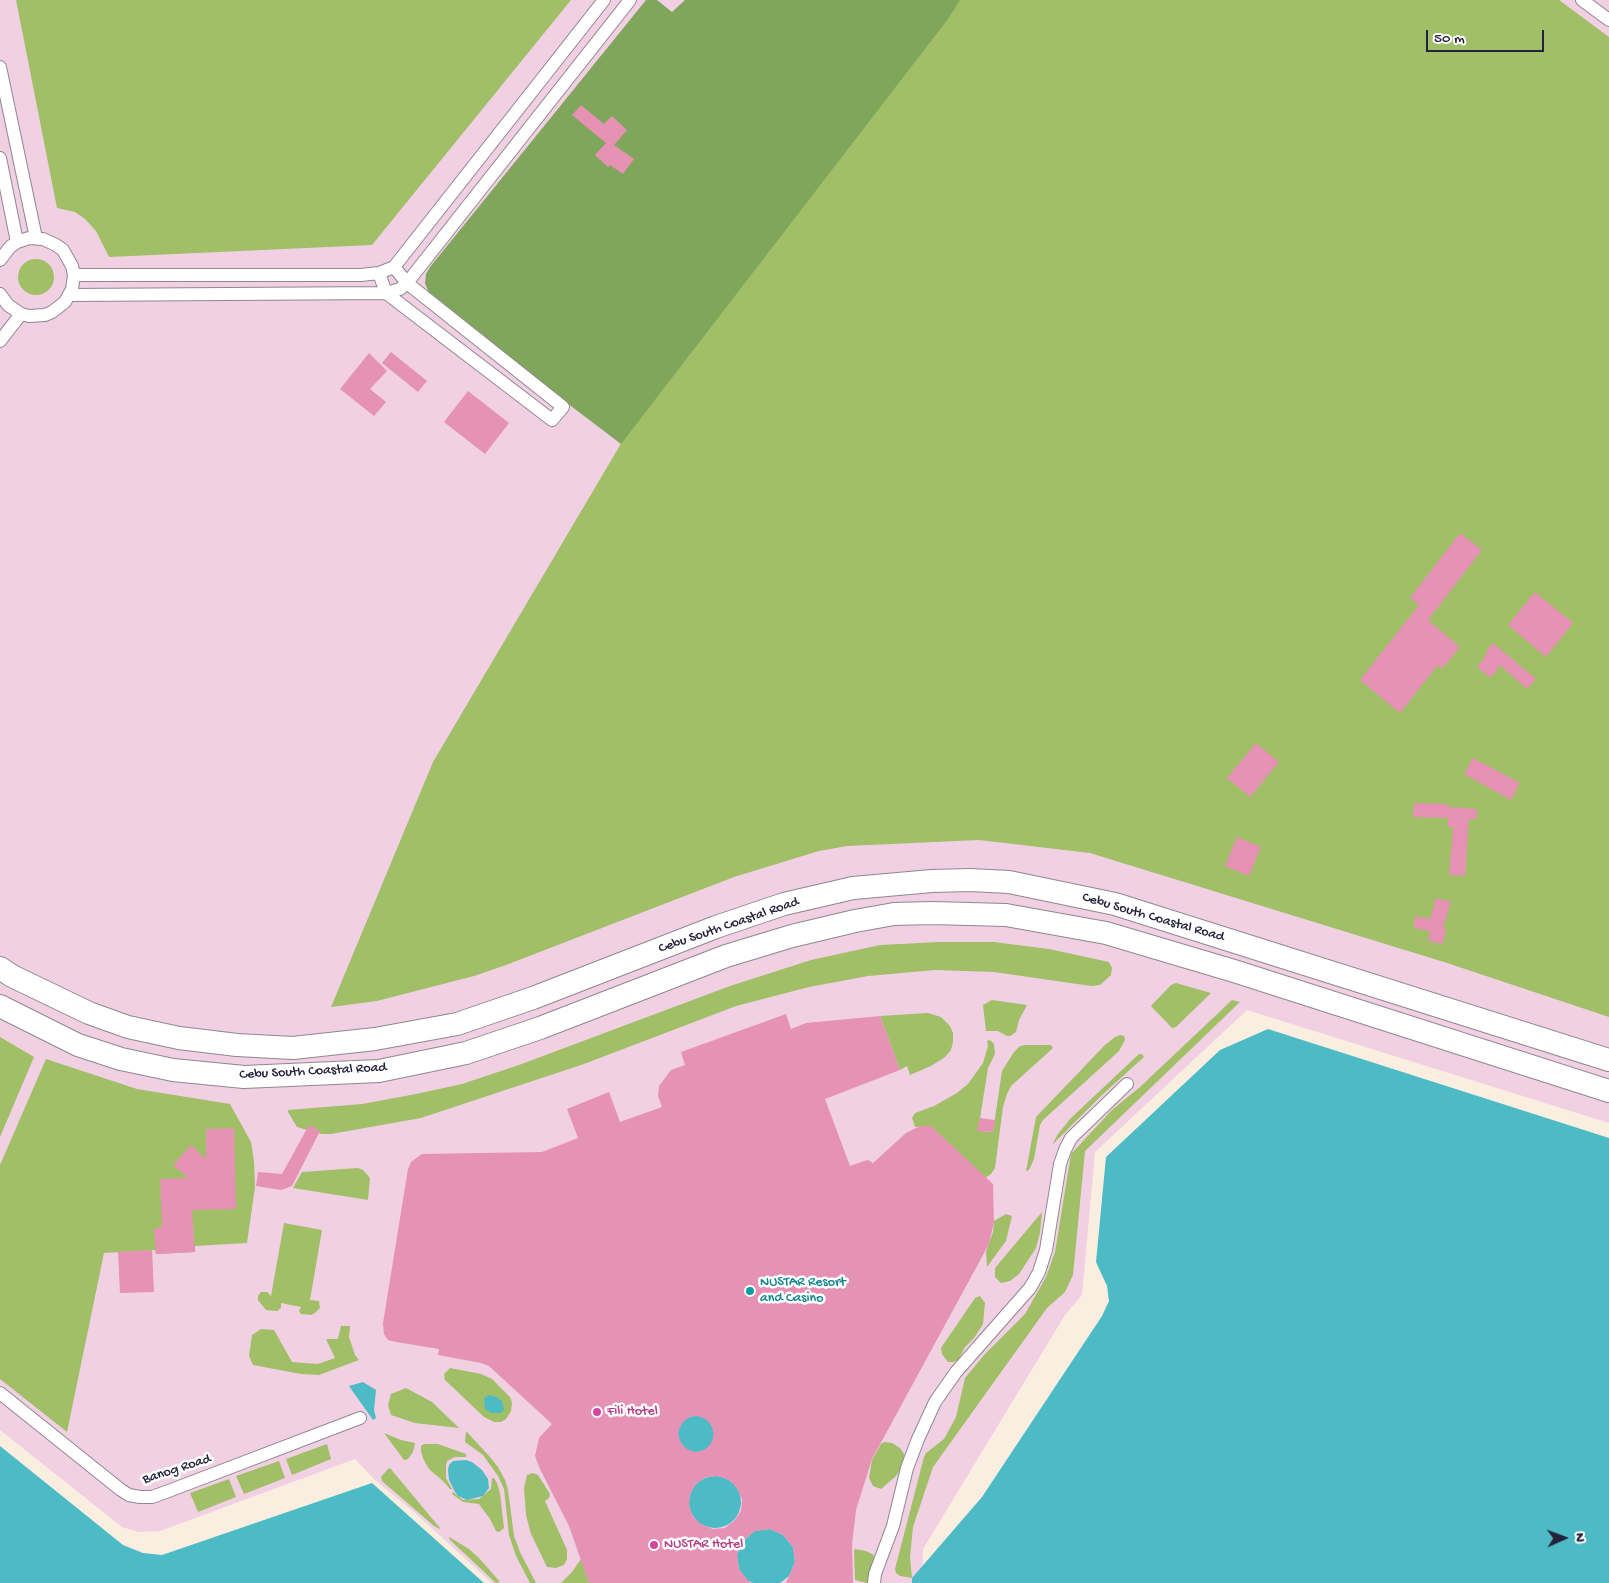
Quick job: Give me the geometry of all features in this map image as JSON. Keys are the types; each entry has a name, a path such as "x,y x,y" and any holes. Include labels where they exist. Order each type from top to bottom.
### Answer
{"highway":[{"name":"Cebu South Coastal Road","path":"0,968 12,976 89,1013 128,1027 179,1038 237,1045 293,1048 375,1039 457,1024 533,998 725,924 784,904 853,888 932,881 1009,882 1115,904 1609,1060"},
{"name":"Cebu South Coastal Road","path":"0,1006 78,1045 121,1059 173,1070 237,1077 379,1071 466,1053 540,1028 726,956 792,936 894,914 932,912 996,914 1106,933 1234,971 1609,1091"}],"street":[{"path":"74,275 361,275 379,273 394,267 604,0"},
{"path":"69,296 386,293 400,289 407,284 630,0"},
{"path":"1582,0 1609,20"},
{"path":"0,67 36,238"},
{"path":"0,158 17,242"},
{"path":"0,260 10,247 17,242 36,238 50,241 63,250 72,266 74,275 69,296 65,302 52,312 37,316 22,314 14,310 1,298"},
{"path":"379,273 386,293 552,420 563,407 407,284 394,267"},
{"path":"0,341 22,314"},
{"path":"874,1583 875,1574 893,1526 908,1468 918,1439 935,1402 956,1372 1030,1288 1039,1272 1046,1250 1060,1164 1065,1150 1072,1138 1127,1084"},
{"name":"Banog Road","path":"0,1393 121,1490 129,1495 140,1498 152,1497 166,1492 360,1418"}],"shaded area":[{"path":"0,0 1609,0 1609,1123 1247,1010 1095,1152 1082,1295 1065,1315 923,1549 922,1583 492,1583 414,1512 374,1479 355,1459 160,1531 139,1532 122,1527 0,1430"}],"green space":[{"path":"16,0 571,0 372,245 109,257 96,231 85,219 75,212 57,208"},
{"path":"646,0 657,0 672,12 685,0 960,0 948,19 621,444 429,293 425,283 426,274 430,267"},
{"path":"924,0 1559,0 1609,37 1609,1017 1447,963 1090,853 979,840 847,846 819,851 734,877 474,976 377,1001 331,1007 433,762 743,237"},
{"path":"36,259 43,260 49,264 53,270 53,284 49,290 43,294 36,295 29,294 23,290 19,284 18,277 19,270 23,264 29,260"},
{"path":"994,942 1049,949 1109,962 1112,968 1111,975 1100,985 1091,986 994,972 935,970 868,976 809,987 736,1006 584,1064 421,1118 322,1134 297,1127 288,1112 288,1110 362,1104 462,1084 519,1065 730,986 811,960 880,945"},
{"path":"1176,983 1211,993 1176,1027 1172,1028 1151,1006 1171,985"},
{"path":"992,1000 1027,1005 1019,1020 1016,1032 1010,1036 998,1031 986,1031 983,1005"},
{"path":"1232,1000 1240,1002 1085,1151 1073,1275 1065,1292 1047,1308 933,1467 913,1527 910,1557 912,1578 900,1576 896,1573 895,1569 924,1457 926,1453 944,1439 956,1417 965,1378 985,1354 1025,1314 1046,1277 1055,1252 1071,1154 1112,1110 1140,1087"},
{"path":"928,1013 941,1017 950,1026 953,1033 951,1050 945,1057 931,1066 910,1075 907,1066 900,1070 880,1016"},
{"path":"1120,1035 1124,1036 1125,1040 1119,1051 1043,1120 1040,1125 1034,1159 1029,1170 1026,1171 1036,1117 1105,1045"},
{"path":"0,1037 34,1057 0,1137"},
{"path":"990,1040 994,1044 995,1054 988,1068 978,1131 993,1132 1002,1071 1014,1052 1020,1046 1026,1045 1051,1045 1053,1048 1011,1086 1003,1107 995,1168 985,1178 931,1126 915,1127 912,1118 915,1113 934,1106 957,1093 968,1084 983,1063 988,1046 987,1041"},
{"path":"1139,1054 1142,1054 1144,1057 1102,1095 1052,1145 1070,1119"},
{"path":"46,1059 137,1089 230,1104 251,1142 254,1161 255,1187 247,1243 195,1246 195,1252 156,1254 155,1250 104,1253 67,1432 0,1379 0,1165"},
{"path":"358,1168 363,1170 370,1178 368,1200 293,1188 302,1172"},
{"path":"1042,1212 1036,1248 1019,1274 1010,1281 1001,1283 995,1277 995,1268"},
{"path":"1006,1214 1012,1216 1006,1241 987,1267 986,1252 993,1232 994,1221"},
{"path":"284,1223 322,1230 310,1300 319,1301 320,1308 311,1315 301,1314 299,1311 301,1307 281,1303 281,1308 277,1311 266,1310 258,1300 261,1292 267,1292 271,1296"},
{"path":"980,1296 985,1303 983,1324 974,1338 965,1347 958,1360 948,1362 942,1354 941,1348 975,1298"},
{"path":"341,1326 350,1326 349,1337 355,1355 359,1360 319,1375 301,1374 253,1365 249,1356 252,1335 261,1329 274,1330 292,1362 318,1364 335,1358 326,1339 338,1339"},
{"path":"450,1368 481,1374 492,1379 510,1397 512,1403 511,1411 506,1419 501,1422 494,1422 484,1417 445,1380 444,1374"},
{"path":"406,1388 432,1402 459,1428 415,1423 391,1415 388,1405 391,1394"},
{"path":"466,1431 498,1467 505,1480 514,1536 536,1583 530,1583 516,1556 509,1535 504,1489 498,1476 483,1455 465,1442"},
{"path":"384,1433 415,1443 413,1452 408,1459 404,1460"},
{"path":"884,1442 892,1443 900,1448 904,1454 904,1464 896,1476 881,1489 873,1486 869,1478 872,1460"},
{"path":"327,1444 331,1459 292,1475 286,1459"},
{"path":"424,1444 438,1444 466,1454 466,1457 455,1457 447,1461 446,1478 451,1490 427,1466 421,1451 421,1446"},
{"path":"279,1461 285,1478 244,1494 236,1476"},
{"path":"390,1468 440,1529 434,1526 382,1481 381,1477"},
{"path":"533,1473 538,1475 550,1494 549,1498 545,1501 567,1550 567,1559 564,1565 556,1568 547,1567 531,1534 526,1515 524,1488 527,1475"},
{"path":"492,1478 497,1483 500,1493 504,1528 499,1532 496,1531 479,1504 463,1502 452,1494 453,1492 463,1500 479,1499 491,1489"},
{"path":"229,1479 236,1497 198,1512 190,1493"},
{"path":"449,1537 469,1549 500,1582 496,1583"},
{"path":"855,1549 874,1555 870,1579 867,1583 855,1580"},
{"path":"581,1559 589,1583 561,1583 572,1572"}],"water":[{"path":"1268,1029 1609,1138 1609,1583 912,1583 912,1578 982,1497 1102,1316 1109,1301 1107,1286 1096,1262 1106,1157 1220,1050"},
{"path":"363,1382 376,1390 374,1410 376,1418 373,1420 349,1386"},
{"path":"489,1395 497,1397 502,1401 504,1409 501,1413 491,1413 485,1409 484,1398"},
{"path":"696,1416 708,1422 714,1434 708,1446 696,1452 684,1446 678,1434 684,1422"},
{"path":"0,1446 123,1545 143,1553 162,1555 372,1483 484,1583 0,1583"},
{"path":"466,1460 482,1470 488,1479 489,1488 483,1496 467,1500 458,1496 455,1492 449,1480 448,1470 449,1465 453,1461"},
{"path":"710,1476 720,1476 734,1483 741,1497 741,1507 734,1521 720,1528 710,1528 700,1524 693,1517 689,1507 689,1497 693,1487 700,1480"},
{"path":"770,1529 783,1535 793,1547 795,1562 789,1576 780,1583 753,1583 748,1581 739,1569 737,1555 743,1541 755,1531"}],"building":[{"path":"581,105 604,124 612,116 627,130 614,145 634,159 623,174 610,165 608,167 595,155 606,143 572,115"},
{"path":"391,352 427,381 418,392 382,363"},
{"path":"369,353 387,371 370,389 386,402 374,416 340,389"},
{"path":"468,391 509,423 485,454 444,422"},
{"path":"1460,533 1482,550 1428,620 1460,647 1442,669 1438,665 1400,713 1360,680 1419,605 1410,598"},
{"path":"1535,592 1573,623 1546,657 1508,625"},
{"path":"1493,643 1536,679 1527,689 1500,665 1491,678 1477,667"},
{"path":"1256,743 1279,762 1250,797 1227,778"},
{"path":"1473,758 1520,783 1511,800 1464,774"},
{"path":"1414,803 1448,804 1448,807 1477,809 1477,819 1469,819 1465,876 1449,875 1453,827 1448,827 1448,818 1413,817"},
{"path":"1237,837 1261,847 1249,876 1225,866"},
{"path":"1436,898 1451,902 1443,928 1446,928 1443,944 1428,941 1430,931 1414,928 1415,916 1430,919"},
{"name":"NUSTAR Resort and Casino","path":"786,1014 791,1029 806,1023 880,1016 900,1070 825,1099 850,1166 868,1160 873,1163 906,1133 920,1126 931,1126 993,1184 994,1222 989,1244 872,1459 856,1510 852,1544 853,1583 786,1583 795,1562 793,1547 783,1535 770,1529 755,1531 743,1541 737,1555 739,1569 750,1583 589,1583 569,1526 535,1456 539,1438 552,1424 489,1366 438,1355 439,1349 388,1340 384,1334 383,1323 408,1169 411,1162 422,1154 542,1152 578,1138 567,1109 609,1092 620,1122 662,1107 658,1096 659,1086 671,1070 685,1065 681,1052","holes":["698,1416 707,1420 712,1427 714,1436 710,1445 703,1451 694,1452 685,1448 680,1441 678,1432 682,1423 689,1417","718,1476 729,1480 737,1488 742,1499 741,1511 734,1521 725,1528 713,1529 702,1525 693,1517 689,1506 690,1494 696,1484 706,1477"]},
{"path":"980,1118 995,1120 993,1132 977,1131"},
{"path":"309,1125 320,1131 292,1186 281,1190 256,1186 258,1172 282,1174"},
{"path":"234,1128 236,1209 192,1210 195,1252 156,1254 154,1228 162,1228 160,1179 188,1178 173,1165 191,1145 206,1159 206,1129"},
{"path":"152,1250 154,1292 120,1293 118,1252"}],"place":[{"name":"NUSTAR Resort and Casino","path":"750,1291"},
{"name":"Fili Hotel","path":"597,1412"},
{"name":"NUSTAR Hotel","path":"654,1545"}]}
